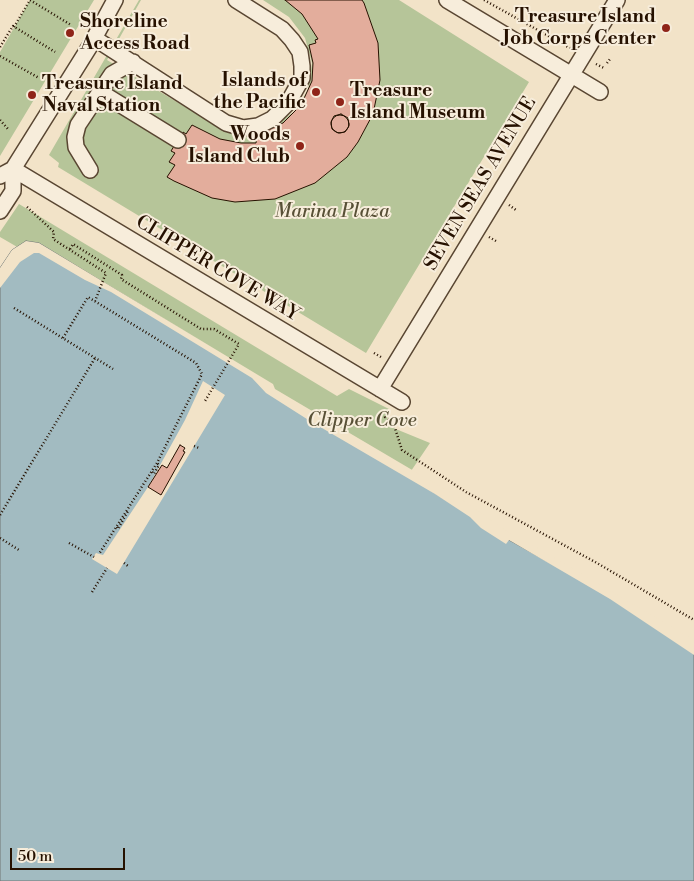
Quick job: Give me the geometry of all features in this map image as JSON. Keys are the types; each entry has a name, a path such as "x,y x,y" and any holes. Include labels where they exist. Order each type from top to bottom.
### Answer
{"street":[{"path":"0,211 13,191 6,173 94,38 115,0"},
{"path":"94,38 226,123 243,128 258,126 272,119 288,103 302,78 300,52 282,29 236,0"},
{"path":"447,0 600,92"},
{"name":"SEVEN SEAS AVENUE","path":"380,389 570,74 617,0"},
{"path":"90,170 81,158 75,136 78,126 112,74 133,62"},
{"path":"100,92 178,140"},
{"name":"CLIPPER COVE WAY","path":"6,173 380,389 396,406"}],"path":[{"path":"0,47 32,0 71,25"},
{"path":"484,0 528,26 559,41"},
{"path":"14,27 55,52"},
{"path":"0,56 38,78"},
{"path":"607,64 610,59"},
{"path":"0,120 8,130"},
{"path":"476,184 485,190"},
{"path":"508,204 516,210"},
{"path":"27,207 54,232 53,239 106,273 95,301"},
{"path":"456,217 465,223"},
{"path":"489,237 496,241"},
{"path":"70,250 73,244 122,275 121,280 201,329 214,329 239,344 205,401"},
{"path":"63,338 88,297 196,363 202,374 152,472 99,554"},
{"path":"14,308 113,369"},
{"path":"374,353 382,358"},
{"path":"0,515 95,358"},
{"path":"396,406 386,417 393,422 402,450 466,492 597,563 694,620"},
{"path":"194,446 200,448"},
{"path":"152,472 154,474 158,470 159,464 157,463"},
{"path":"116,527 118,529 124,521 129,512 127,511"},
{"path":"0,538 19,550"},
{"path":"70,543 94,557"},
{"path":"124,562 128,566"},
{"path":"92,592 107,568"}],"green space":[{"path":"30,0 94,0 0,156 0,52"},
{"name":"Marina Plaza","path":"139,0 141,0 107,60 222,129 266,130 295,111 308,90 312,63 305,38 289,17 263,0 399,0 529,82 366,353 58,167 59,163 49,155"},
{"name":"Clipper Cove","path":"19,204 337,396 349,389 389,409 386,425 430,443 409,474 0,237 0,232"}],"water":[{"path":"26,241 39,243 270,384 273,390 509,540 694,643 694,881 0,881 0,268 12,250"}],"pier":[{"path":"26,241 39,243 273,384 275,389 458,497 512,535 512,539 524,547 529,543 694,640 694,655 610,599 509,540 506,544 435,494 266,393 252,378 111,292 85,280 39,253 34,253 20,262 0,288 0,268 12,250"},
{"path":"203,381 225,395 117,574 92,559 96,553 103,555 148,487 185,420"}],"building":[{"name":"Treasure Island Museum","path":"285,0 362,0 378,43 380,80 373,114 358,142 347,157 315,183 275,199 235,202 212,198 167,177 175,165 169,162 175,153 171,151 183,132 186,134 192,125 220,139 241,143 256,143 257,133 283,123 301,105 312,81 313,63 309,45 316,43 315,40 318,39 302,14","holes":["341,114 348,118 349,126 345,132 338,133 332,129 331,122 334,116"]},
{"path":"340,115 346,118 349,124 346,130 340,133 334,130 331,124 334,118"},
{"path":"180,445 185,448 183,451 185,452 161,495 148,487 162,465 167,468"}],"place":[{"name":"Treasure Island Job Corps Center","path":"666,28"},
{"name":"Shoreline Access Road","path":"70,33"},
{"name":"Islands of the Pacific","path":"316,92"},
{"name":"Treasure Island Naval Station","path":"32,95"},
{"name":"Treasure Island Museum","path":"340,102"},
{"name":"Woods Island Club","path":"300,146"}]}
